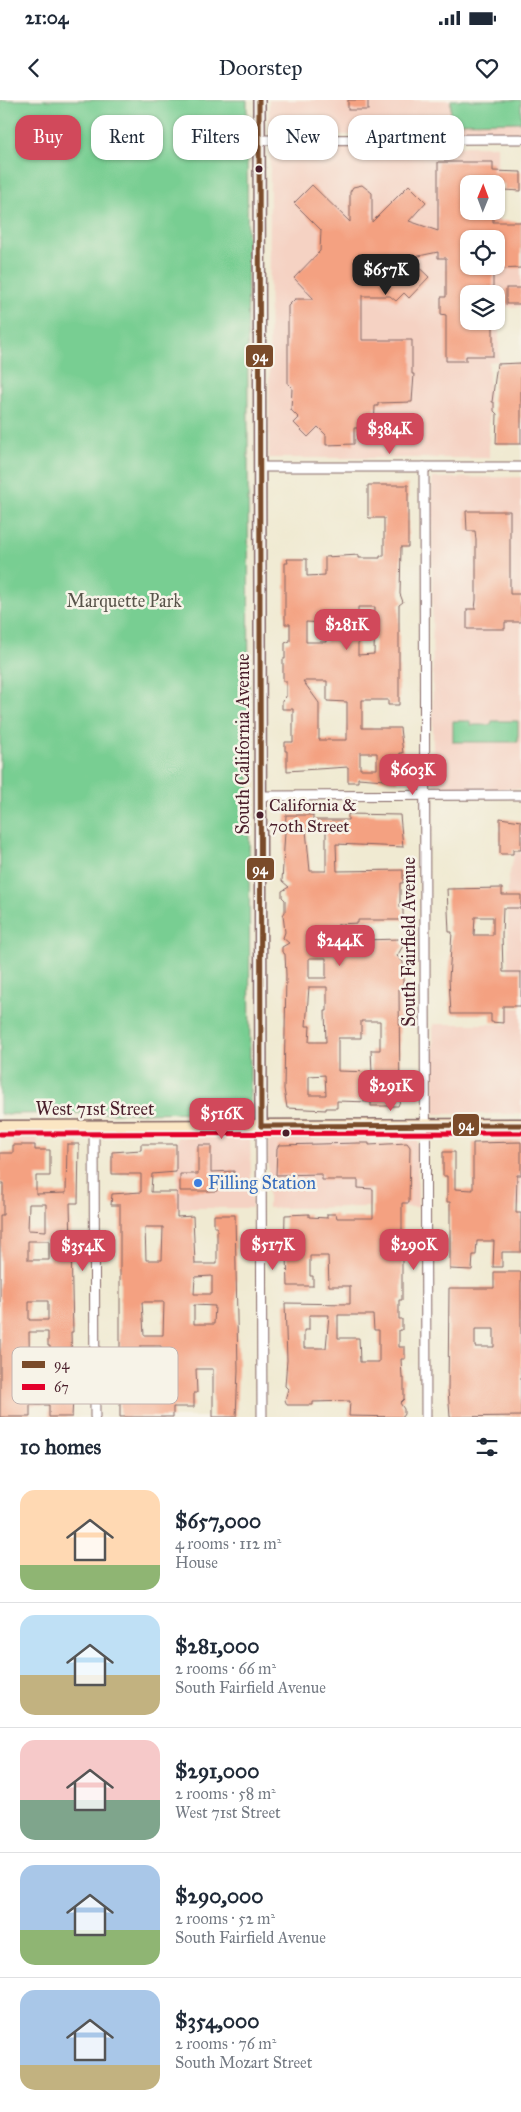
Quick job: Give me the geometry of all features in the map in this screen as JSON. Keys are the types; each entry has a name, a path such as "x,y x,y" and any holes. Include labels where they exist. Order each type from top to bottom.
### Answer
{"main road":[{"name":"West 71st Street","path":"0,1127 521,1125"}],"street":[{"name":"South California Avenue","path":"259,100 262,1417"},
{"path":"259,140 521,139"},
{"path":"260,467 521,467"},
{"name":"South Fairfield Avenue","path":"424,467 426,1417"},
{"path":"260,796 521,795"},
{"path":"94,1127 95,1347"},
{"path":"95,1404 95,1417"}],"shaded area":[{"path":"269,100 521,100 521,133 464,134 464,115 348,115 348,135 338,135 338,115 269,115"},
{"path":"464,146 497,146 497,175 460,175 460,220 498,220 513,221 514,224 521,224 521,307 505,307 505,285 460,285 460,330 499,330 499,361 489,362 489,458 269,458 270,160 338,160 338,147 348,147 348,160 464,160"},
{"path":"521,477 521,789 433,789 432,478"},
{"path":"515,852 521,852 521,971 508,971 508,880"},
{"path":"507,1008 521,1008 521,1114 434,1114 433,1024 507,1024"},
{"path":"417,1135 418,1207 397,1207 396,1136"},
{"path":"495,1135 521,1135 521,1206 495,1207"},
{"path":"370,1136 370,1207 268,1208 268,1138"},
{"path":"13,1137 38,1137 37,1209 13,1209"},
{"path":"178,1137 250,1138 252,1208 177,1208"}],"green space":[{"name":"Marquette Park","path":"0,100 247,100 247,115 173,115 173,160 247,160 249,1108 244,1112 0,1114"},
{"path":"451,100 521,100 521,122 464,123 464,115 450,115"},
{"path":"453,721 470,721 471,725 491,725 492,721 518,721 518,742 453,742"}],"building":[{"path":"348,100 368,100 368,110 348,110"},
{"path":"438,162 493,162 493,171 521,172 521,191 505,190 505,175 460,175 460,220 521,222 521,268 505,269 505,230 460,230 460,275 493,275 493,285 460,285 460,330 493,330 493,356 466,356 466,361 446,361 446,315 441,314 441,297 446,297 446,258 438,258 438,252 409,258 429,277 409,298 404,293 396,301 390,296 362,296 362,340 412,340 412,374 414,374 412,402 378,403 378,406 375,406 374,428 354,428 354,444 326,445 326,435 318,427 308,437 294,423 299,418 291,410 292,388 288,384 288,306 295,299 314,299 294,278 320,251 321,230 294,203 312,185 350,222 350,192 353,187 362,185 372,193 372,222 409,185 426,202 409,221 438,231"},
{"path":"506,288 521,288 521,304 506,304"},
{"path":"521,363 521,444 496,444 497,414 494,411 494,402 492,402 497,364"},
{"path":"368,485 408,485 408,547 401,547 400,594 403,602 399,605 399,705 388,705 388,700 362,700 362,728 400,728 403,753 400,753 398,781 358,778 358,782 348,782 348,767 287,771 285,742 293,742 293,709 282,709 282,701 286,697 286,681 283,681 283,659 285,659 285,643 290,641 290,624 285,624 285,563 288,563 287,559 307,559 307,576 325,575 325,557 359,555 359,558 380,558 380,556 384,556 384,518 369,518","holes":["358,607 375,607 374,654 358,655","306,622 326,623 326,642 306,642","303,681 327,681 327,701 347,702 347,740 319,740 319,703","360,753 377,753 377,769 360,769"]},
{"path":"466,511 510,511 510,594 521,594 521,622 505,622 505,629 467,629 467,609 475,609 476,600 476,540 475,531 467,531"},
{"path":"348,814 400,815 403,847 336,844 337,871 403,870 403,883 400,883 400,907 403,910 403,920 358,920 358,923 338,924 338,943 362,943 362,940 400,939 403,946 397,956 403,962 403,989 399,989 400,1101 398,1106 371,1106 371,1102 337,1101 337,1108 326,1108 326,1110 287,1108 284,1089 286,975 285,954 282,952 282,947 289,943 283,938 285,932 283,915 285,912 285,900 282,897 282,891 289,887 282,881 286,815 313,815 313,820 348,820","holes":["306,830 326,830 326,871 310,871","309,958 326,958 326,978 309,978","309,987 327,987 327,1011 325,1011 326,1042 309,1042 310,1026 306,1026","361,1021 380,1021 380,1050 371,1050 372,1072 338,1071 338,1038 361,1038","325,1075 326,1095 309,1095 309,1076"]},
{"path":"500,818 521,821 521,850 513,850 513,854 500,854"},
{"path":"502,888 502,895 521,895 521,908 503,908 503,972 521,972 521,1006 503,1006 503,1023 491,1022 491,1014 451,1014 449,979 452,932 449,932 447,889","holes":["475,917 493,917 493,935 474,935"]},
{"path":"521,1142 521,1175 517,1175 516,1213 521,1213 521,1252 502,1252 502,1267 493,1267 494,1241 477,1241 476,1255 473,1255 472,1270 450,1269 450,1202 447,1202 447,1176 443,1176 443,1152 455,1152 455,1189 473,1190 473,1143"},
{"path":"407,1143 410,1147 409,1203 402,1203 402,1300 399,1300 399,1319 402,1319 402,1330 399,1330 399,1347 405,1347 405,1359 401,1359 402,1378 404,1378 404,1399 400,1403 404,1409 402,1417 349,1416 350,1401 313,1402 313,1405 287,1405 285,1400 288,1389 285,1386 287,1360 285,1303 350,1304 350,1286 329,1286 328,1256 310,1256 310,1276 313,1276 313,1286 288,1286 287,1256 284,1255 285,1215 309,1214 309,1217 327,1218 327,1214 336,1214 337,1218 373,1218 373,1189 358,1188 358,1180 322,1180 322,1174 276,1175 277,1148 279,1145","holes":["309,1315 329,1315 326,1348 304,1348 304,1330 309,1330","338,1315 373,1315 374,1330 379,1330 379,1362 360,1362 359,1338 338,1338"]},
{"path":"67,1144 79,1144 78,1203 70,1203 73,1332 71,1332 71,1347 50,1347 48,1346 48,1332 29,1332 29,1347 12,1347 12,1404 73,1404 72,1417 49,1417 49,1405 30,1405 30,1417 0,1417 0,1215 3,1215 3,1183 0,1183 0,1153 13,1153 13,1145 35,1145 35,1150 50,1150 50,1176 36,1176 36,1194 66,1193","holes":["29,1204 46,1204 46,1231 28,1230","28,1241 49,1241 49,1260 28,1260","29,1301 48,1301 48,1320 29,1320"]},
{"path":"141,1144 176,1144 176,1172 152,1174 151,1192 177,1192 177,1217 193,1216 195,1264 217,1264 217,1227 214,1227 214,1215 235,1215 238,1370 236,1417 213,1417 213,1369 196,1369 197,1393 194,1393 194,1407 173,1407 173,1417 120,1417 120,1404 178,1404 178,1347 120,1347 120,1205 111,1205 112,1194 141,1192 141,1174 112,1174 112,1152 141,1150","holes":["145,1227 163,1227 162,1260 146,1260","212,1276 212,1294 194,1294 195,1277","142,1302 164,1302 163,1335 144,1335","194,1305 215,1306 214,1324 194,1324"]},
{"path":"198,1145 211,1145 211,1172 234,1171 234,1184 217,1184 217,1191 180,1191 180,1174 198,1174"},
{"path":"494,1272 521,1272 521,1416 450,1417 448,1390 449,1288 494,1288","holes":["475,1329 494,1329 494,1347 475,1347"]}],"transit line":[{"name":"94","path":"259,100 261,1126"},
{"name":"94","path":"261,1126 521,1125"},
{"name":"67","path":"0,1134 521,1133"}],"place":[{"name":"California & 70th Street","path":"260,815"},
{"name":"Filling Station","path":"198,1183"}]}
